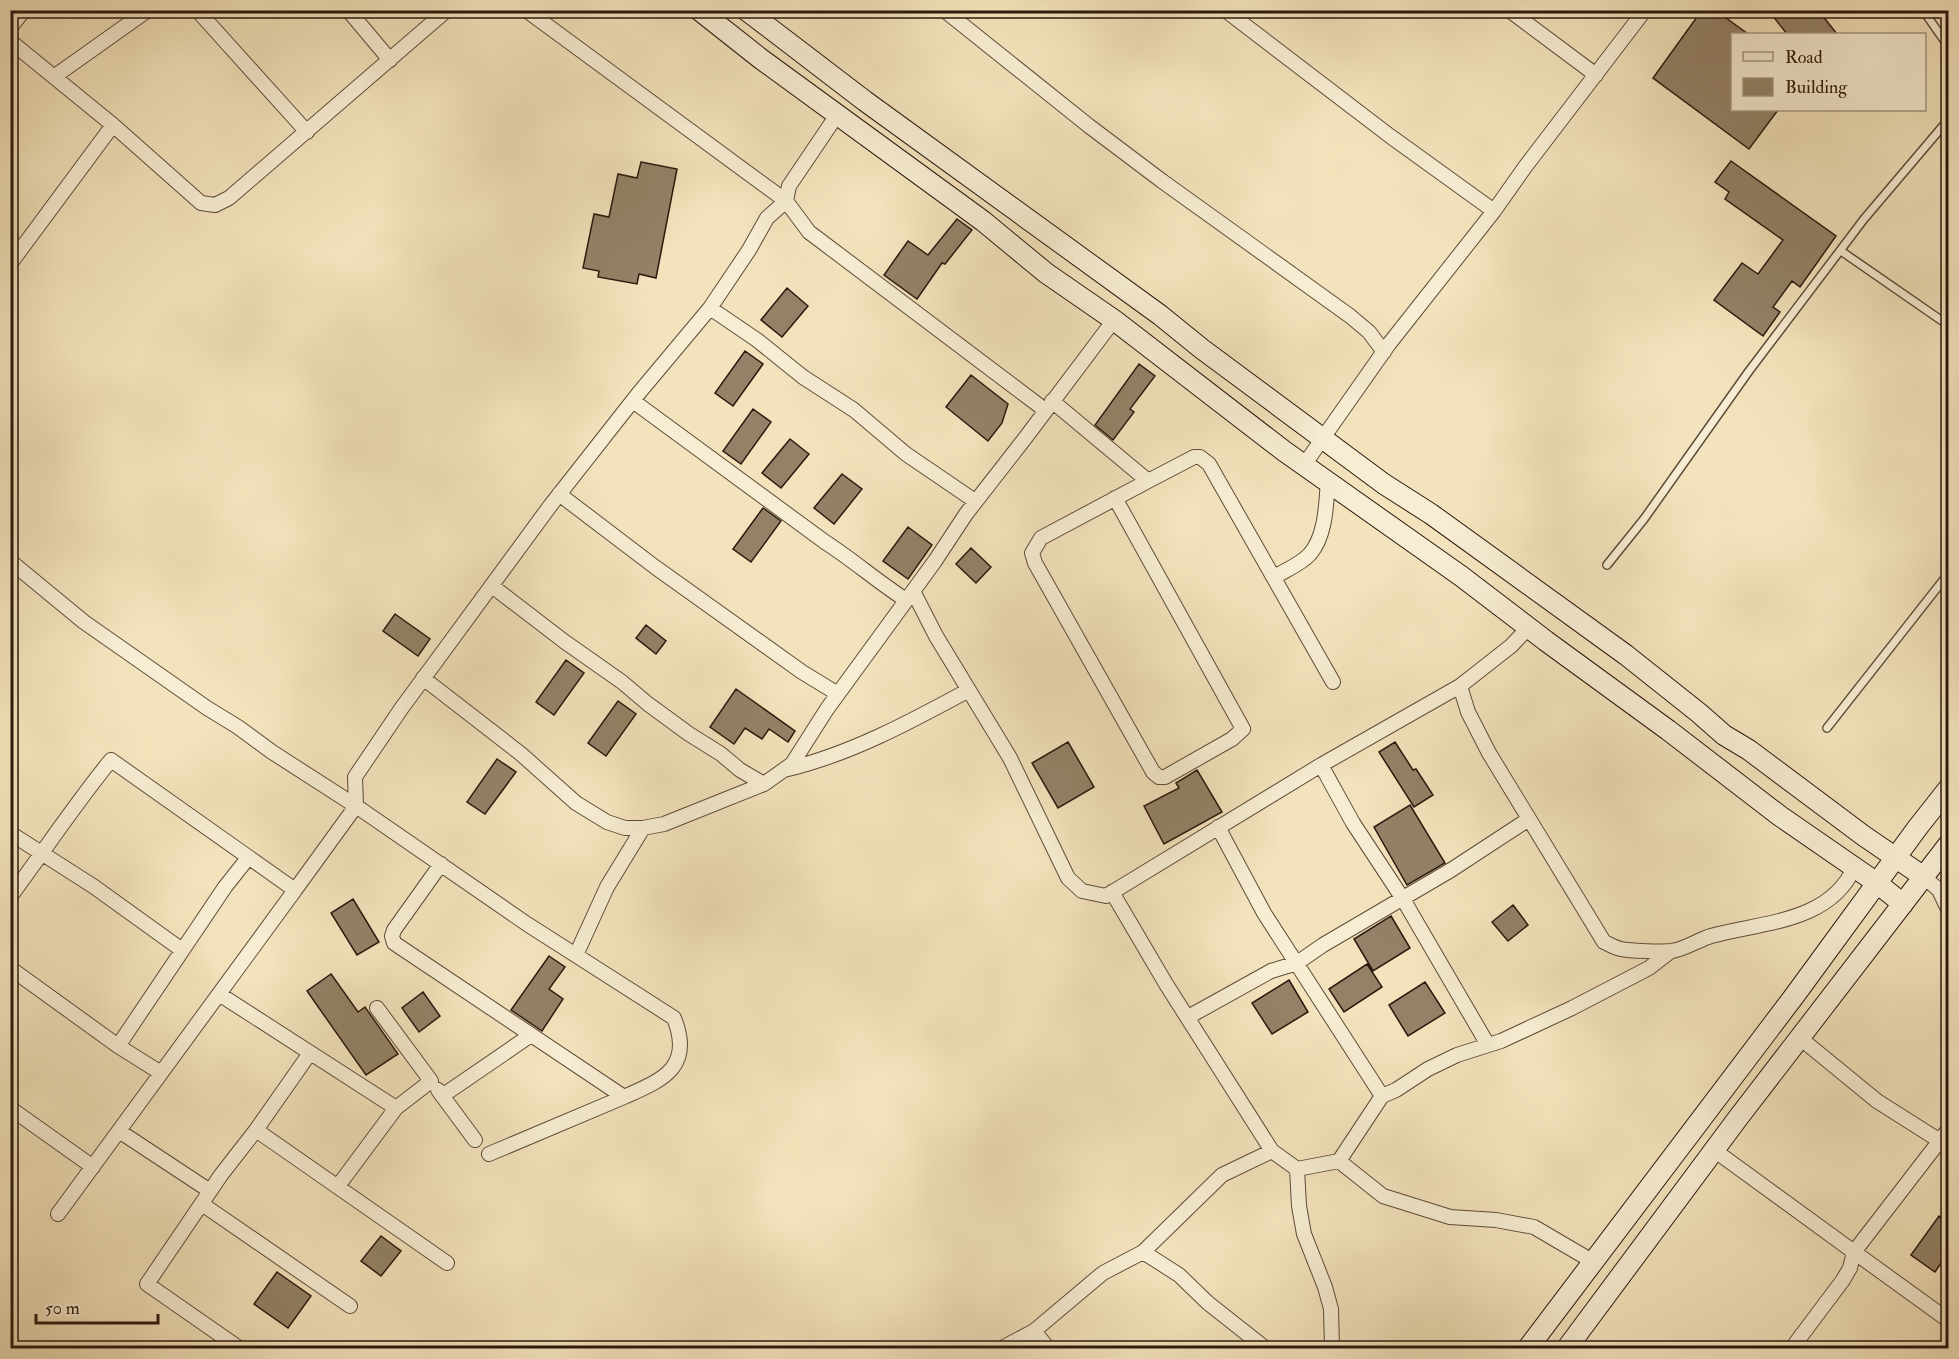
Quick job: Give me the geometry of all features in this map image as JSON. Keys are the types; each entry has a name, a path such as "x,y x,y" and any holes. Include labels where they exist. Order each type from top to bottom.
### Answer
{"street":[{"path":"10,28 24,10"},
{"path":"55,76 147,10"},
{"path":"197,10 307,132"},
{"path":"348,10 390,60"},
{"path":"10,41 113,125 201,203 215,205 229,198 447,10"},
{"path":"526,10 786,201 809,232 1049,406 1148,481"},
{"path":"699,10 761,59 983,221 1046,273 1114,320 1304,465 1461,576 1528,628 1668,729 1780,816 1903,904"},
{"path":"746,10 874,107 1160,315 1276,405 1626,656 1699,712 1724,735 1749,750 1864,836 1896,856 1939,890 1948,909"},
{"path":"944,10 1089,126 1350,316 1369,332 1384,352"},
{"path":"1225,10 1390,136 1494,211"},
{"path":"1509,10 1596,75"},
{"path":"1304,465 1384,352 1494,211 1645,10"},
{"path":"58,1214 356,806 355,777 423,678 559,494 710,308 749,250 767,218 786,201 789,186 837,115"},
{"path":"10,264 113,125"},
{"path":"710,308 757,340 803,377 854,410 906,454 975,501"},
{"path":"423,678 528,760 576,803 607,822 625,828 643,828 664,824 764,784 792,764 838,694 975,501 1114,320"},
{"path":"633,401 851,559 884,586 909,595 1010,758 1068,878 1082,891 1106,896 1321,765 1460,686 1511,646 1528,628"},
{"path":"1115,498 1243,729 1232,739 1165,777 1159,777 1153,772 1035,563 1032,553 1041,538 1115,498 1194,457 1200,457 1209,464 1333,682"},
{"path":"1274,577 1310,554 1321,534 1328,482"},
{"path":"559,494 655,567 801,672 838,694"},
{"path":"10,561 84,622 207,708 576,956 674,1018 679,1030 679,1051 672,1071 659,1081 489,1154"},
{"path":"492,586 622,681 688,734 764,784"},
{"path":"1460,686 1474,724 1604,942 1621,949 1671,951"},
{"path":"782,771 802,766 874,739 969,690"},
{"path":"10,897 71,810 111,760 294,890"},
{"path":"1321,765 1358,831 1403,899 1488,1044"},
{"path":"1528,1348 1948,789"},
{"path":"1188,1017 1271,971 1297,963 1529,819"},
{"path":"1218,827 1264,913 1382,1096"},
{"path":"576,956 607,887 643,828"},
{"path":"10,832 93,886 182,950"},
{"path":"1567,1348 1714,1150 1948,845"},
{"path":"118,1046 225,887 248,858"},
{"path":"441,864 394,930 393,943 624,1097"},
{"path":"1112,892 1272,1151 1297,1169 1339,1161 1382,1096 1396,1090 1428,1069 1488,1044 1501,1041 1581,1003 1649,968 1671,951 1710,936 1775,922 1823,904 1848,883 1854,868"},
{"path":"10,968 118,1046 161,1072"},
{"path":"219,993 396,1108"},
{"path":"377,1008 475,1140"},
{"path":"442,1096 531,1035"},
{"path":"1791,1348 1843,1280 1850,1268 1854,1252 1946,1139 1877,1101 1800,1038"},
{"path":"239,1348 147,1284 210,1191 310,1053"},
{"path":"338,1186 396,1108 431,1081"},
{"path":"10,1108 93,1167"},
{"path":"256,1130 447,1263"},
{"path":"119,1131 210,1191"},
{"path":"1714,1150 1948,1320"},
{"path":"1002,1348 1034,1331 1103,1273 1143,1252 1222,1175 1272,1151"},
{"path":"1339,1161 1383,1196 1450,1217 1496,1220 1534,1227 1592,1261"},
{"path":"1297,1169 1299,1206 1304,1234 1325,1287 1331,1309 1332,1348"},
{"path":"202,1204 350,1306"},
{"path":"1143,1252 1179,1275 1208,1303 1265,1348"},
{"path":"1034,1331 1048,1348"}],"lane":[{"path":"1923,10 1948,46"},
{"path":"1607,565 1644,519 1749,371 1864,219 1948,120"},
{"path":"1841,251 1948,325"},
{"path":"1827,728 1948,574"}],"building":[{"path":"1702,10 1715,10 1747,33 1731,33 1731,111 1777,111 1749,149 1653,78"},
{"path":"1768,10 1818,10 1836,33 1786,33"},
{"path":"1731,161 1836,236 1800,287 1792,281 1773,307 1780,312 1763,336 1714,300 1742,263 1758,274 1783,240 1725,199 1729,192 1715,182"},
{"path":"641,162 677,169 656,278 639,274 637,284 598,277 599,271 583,268 594,214 609,217 618,174 637,178"},
{"path":"957,219 972,230 945,264 942,263 917,299 884,275 908,241 928,255"},
{"path":"787,288 808,306 782,337 761,320"},
{"path":"745,351 763,364 733,406 715,393"},
{"path":"1139,364 1155,376 1130,409 1134,412 1113,440 1095,425"},
{"path":"971,375 1008,404 1002,423 988,441 946,407"},
{"path":"753,409 771,422 741,464 723,451"},
{"path":"790,439 809,454 781,488 762,473"},
{"path":"842,474 862,489 834,524 814,508"},
{"path":"763,508 781,521 751,562 733,549"},
{"path":"908,527 932,545 908,579 883,561"},
{"path":"971,548 991,567 976,583 956,564"},
{"path":"395,614 430,639 418,656 383,631"},
{"path":"646,625 666,641 656,654 636,638"},
{"path":"566,660 584,673 554,715 536,702"},
{"path":"736,689 795,731 788,742 769,729 762,739 745,728 734,744 710,727"},
{"path":"618,701 636,714 606,756 588,743"},
{"path":"1068,742 1094,787 1058,808 1032,763"},
{"path":"1395,742 1433,795 1414,807 1379,752"},
{"path":"497,759 516,772 485,814 467,802"},
{"path":"1197,770 1222,812 1164,844 1144,806 1179,788 1176,783"},
{"path":"1410,805 1445,863 1407,885 1374,827"},
{"path":"353,899 379,942 357,955 331,913"},
{"path":"1513,905 1528,925 1508,941 1492,922"},
{"path":"1391,916 1410,948 1373,971 1354,939"},
{"path":"549,956 565,967 549,989 563,999 542,1031 511,1010"},
{"path":"1367,964 1382,987 1344,1012 1329,989"},
{"path":"331,974 358,1012 365,1007 398,1054 366,1075 307,991"},
{"path":"1289,980 1308,1012 1272,1034 1252,1003"},
{"path":"1425,982 1445,1013 1408,1036 1389,1005"},
{"path":"423,992 440,1016 419,1032 402,1008"},
{"path":"1939,1216 1948,1223 1948,1253 1935,1272 1911,1255"},
{"path":"381,1236 401,1251 381,1276 361,1261"},
{"path":"277,1272 311,1296 288,1328 254,1304"}]}
